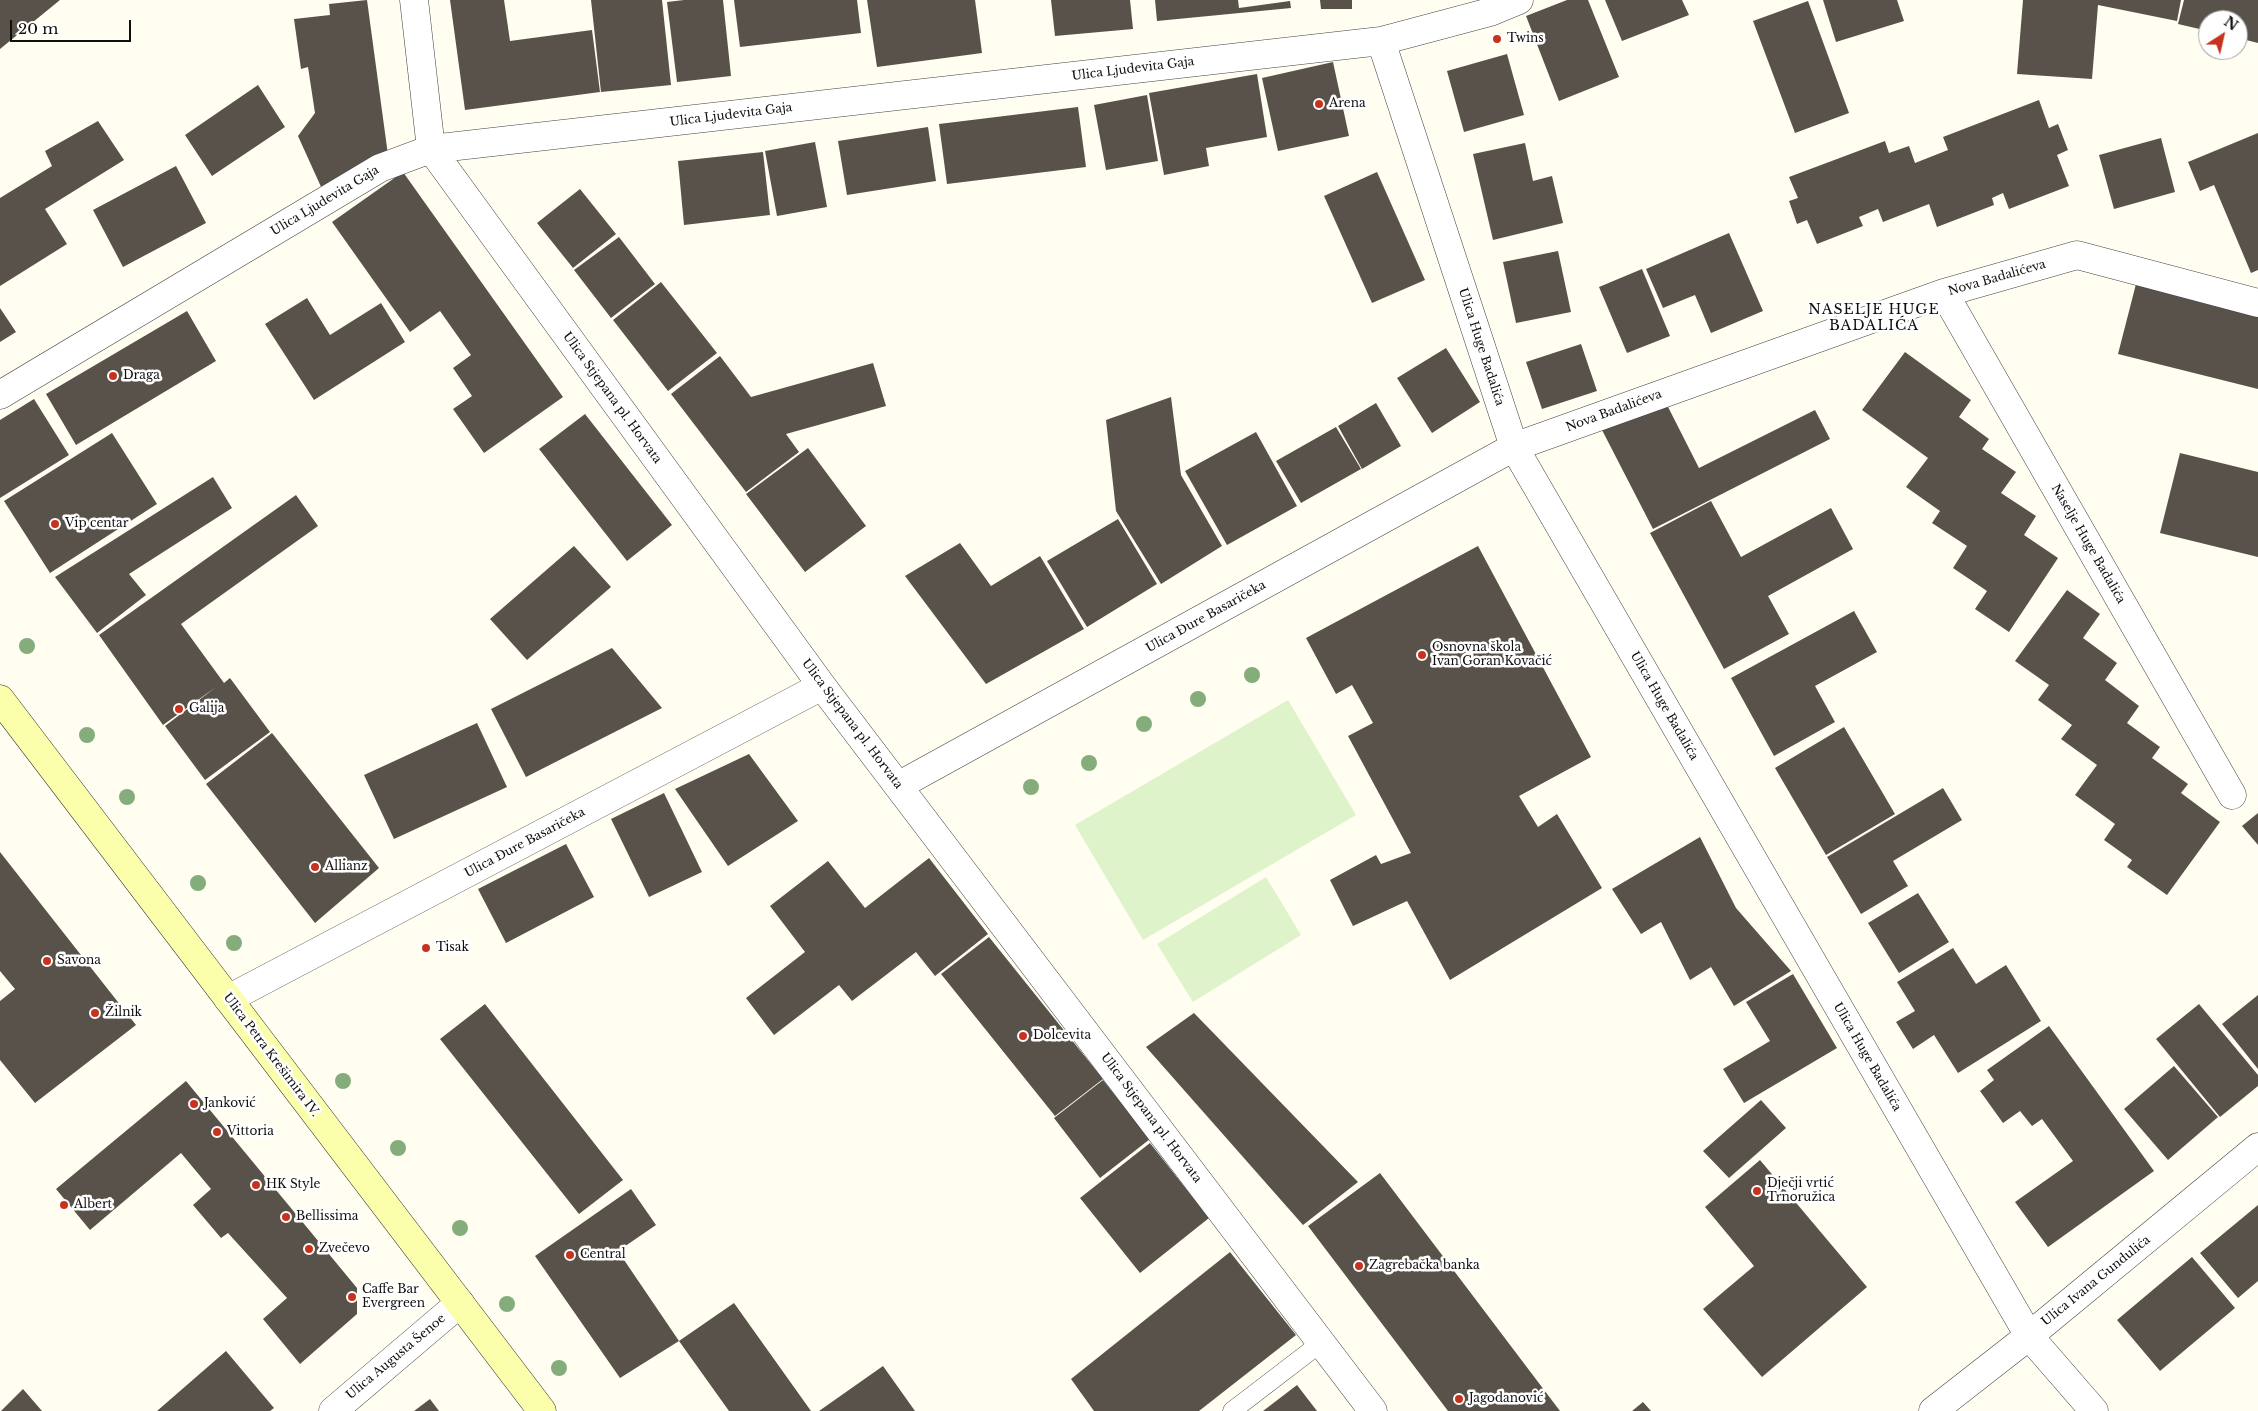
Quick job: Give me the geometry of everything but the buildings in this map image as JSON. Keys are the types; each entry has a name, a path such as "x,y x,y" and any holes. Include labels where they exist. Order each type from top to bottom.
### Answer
{"main road":[{"name":"Ulica Petra Krešimira IV.","path":"0,699 542,1411"}],"street":[{"name":"Ulica Stjepana pl. Horvata","path":"414,0 431,149 822,686 1373,1411"},
{"name":"Ulica Ljudevita Gaja","path":"0,395 380,168 431,149 1381,41 1490,12 1519,0"},
{"name":"Ulica Huge Badalića","path":"1381,41 1514,447 2029,1336 2094,1411"},
{"name":"Nova Badalićeva","path":"1514,447 1944,293 2077,255 2258,303"},
{"name":"Naselje Huge Badalića","path":"1944,293 2232,795"},
{"name":"Ulica Đure Basaričeka","path":"898,786 1514,447"},
{"name":"Ulica Đure Basaričeka","path":"228,999 822,686"},
{"name":"Ulica Ivana Gundulića","path":"1933,1411 2029,1336 2258,1147"},
{"name":"Ulica Augusta Šenoe","path":"333,1411 460,1303"}],"lane":[{"path":"1232,1411 1322,1342"}],"green space":[{"path":"1288,700 1356,815 1143,940 1075,825"},
{"path":"1266,877 1301,935 1193,1002 1157,944"}],"place":[{"name":"Twins","path":"1497,39"},
{"name":"Arena","path":"1319,104"},
{"name":"Draga","path":"113,376"},
{"name":"Vip centar","path":"55,524"},
{"name":"Osnovna škola Ivan Goran Kovačić","path":"1422,655"},
{"name":"Galija","path":"179,709"},
{"name":"Allianz","path":"315,867"},
{"name":"Tisak","path":"426,948"},
{"name":"Savona","path":"47,961"},
{"name":"Žilnik","path":"95,1013"},
{"name":"Dolcevita","path":"1023,1036"},
{"name":"Janković","path":"194,1104"},
{"name":"Vittoria","path":"217,1132"},
{"name":"HK Style","path":"256,1185"},
{"name":"Dječji vrtić Trnoružica","path":"1757,1191"},
{"name":"Albert","path":"64,1205"},
{"name":"Bellissima","path":"286,1217"},
{"name":"Zvečevo","path":"309,1249"},
{"name":"Central","path":"570,1255"},
{"name":"Zagrebačka banka","path":"1359,1266"},
{"name":"Caffe Bar Evergreen","path":"352,1297"},
{"name":"Jagodanović","path":"1459,1399"}],"district":[{"name":"NASELJE HUGE BADALIĆA","path":"1874,318"}]}
